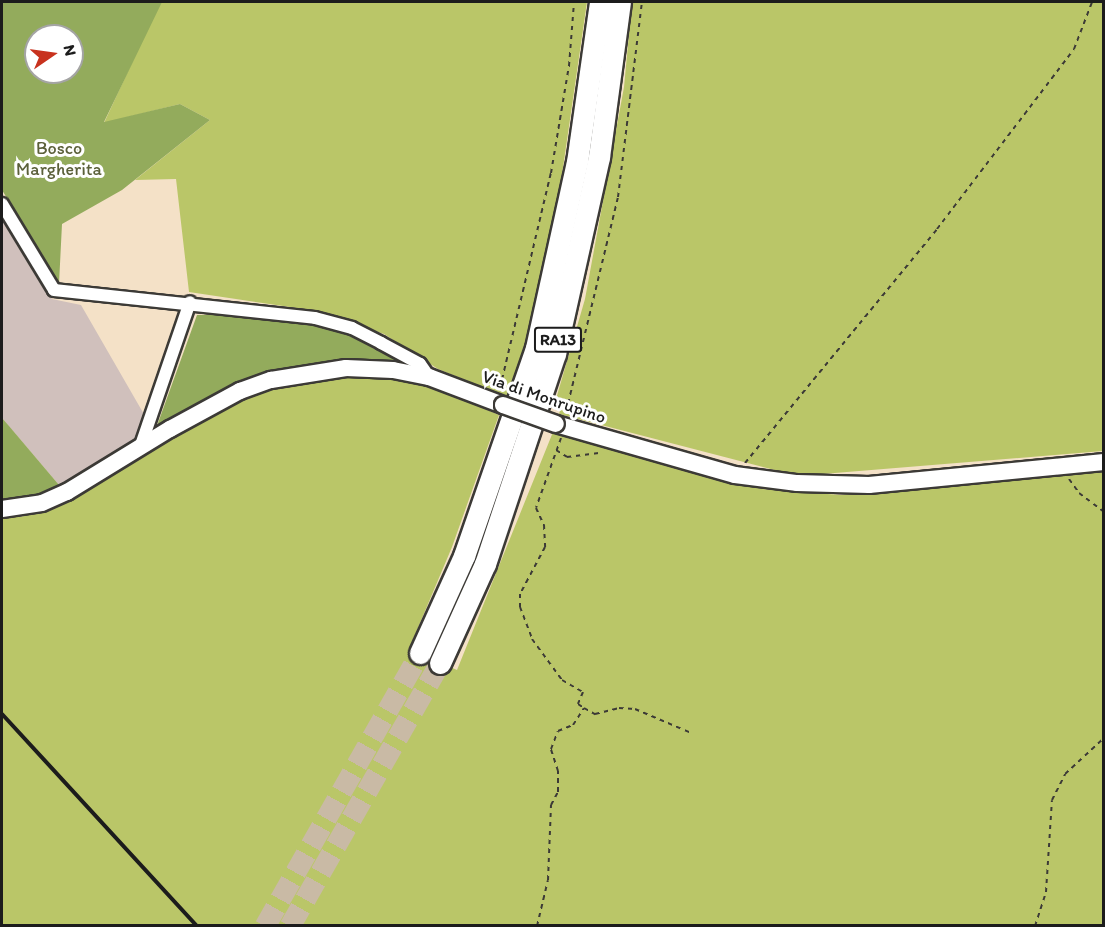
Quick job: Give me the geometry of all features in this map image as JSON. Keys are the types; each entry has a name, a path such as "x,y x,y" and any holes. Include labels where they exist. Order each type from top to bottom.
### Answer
{"highway":[{"name":"RA13","path":"420,653 464,556 536,348 577,162 600,2"},
{"name":"RA13","path":"440,663 485,564 555,354 599,157 620,2"}],"main road":[{"name":"Via di Monrupino","path":"2,509 50,499 240,391 271,380 314,371 367,368 429,377 565,427 735,475 797,483 869,485 1104,462"}],"street":[{"path":"2,204 54,290 73,295 190,302 293,314 352,328 420,364 429,377"},
{"path":"140,448 190,302"}],"path":[{"path":"499,404 551,172 569,66 574,2"},
{"path":"642,2 618,197 566,400 565,427 536,508 545,531 545,547 520,594 520,608 532,639 562,680 583,692 578,704 595,714 619,708 635,709 689,732"},
{"path":"735,475 1014,128 1074,49 1092,2"},
{"path":"556,450 567,457 586,456 625,444"},
{"path":"1059,466 1079,493 1104,512"},
{"path":"537,926 548,880 551,805 558,792 558,771 552,745 558,731 573,725 584,708"},
{"path":"1035,926 1046,892 1052,800 1065,774 1104,738"}],"shaded area":[{"path":"2,217 52,299 81,305 145,416 137,438 59,485 2,418"}],"green space":[{"name":"Bosco Margherita","path":"2,2 162,2 104,122 180,104 210,120 122,190 62,224 59,284 2,190"},
{"path":"160,2 587,2 558,202 515,385 510,384 507,397 438,369 384,334 317,311 189,292 176,179 135,180 210,120 180,104 104,123"},
{"path":"632,2 1103,2 1103,451 798,476 559,414 563,401 556,399 585,299 624,87"},
{"path":"261,314 350,330 417,368 310,368 154,434 197,315"},
{"path":"370,376 432,386 499,415 452,547 409,649 457,670 553,432 762,489 841,495 1103,472 1103,925 2,925 2,517 21,517 69,500 243,396 301,382"},
{"path":"2,418 59,485 30,499 6,504 2,500"}],"tunnel":[{"path":"265,926 420,653"},
{"path":"290,926 440,663"}],"railway":[{"path":"2,714 197,926"}]}
